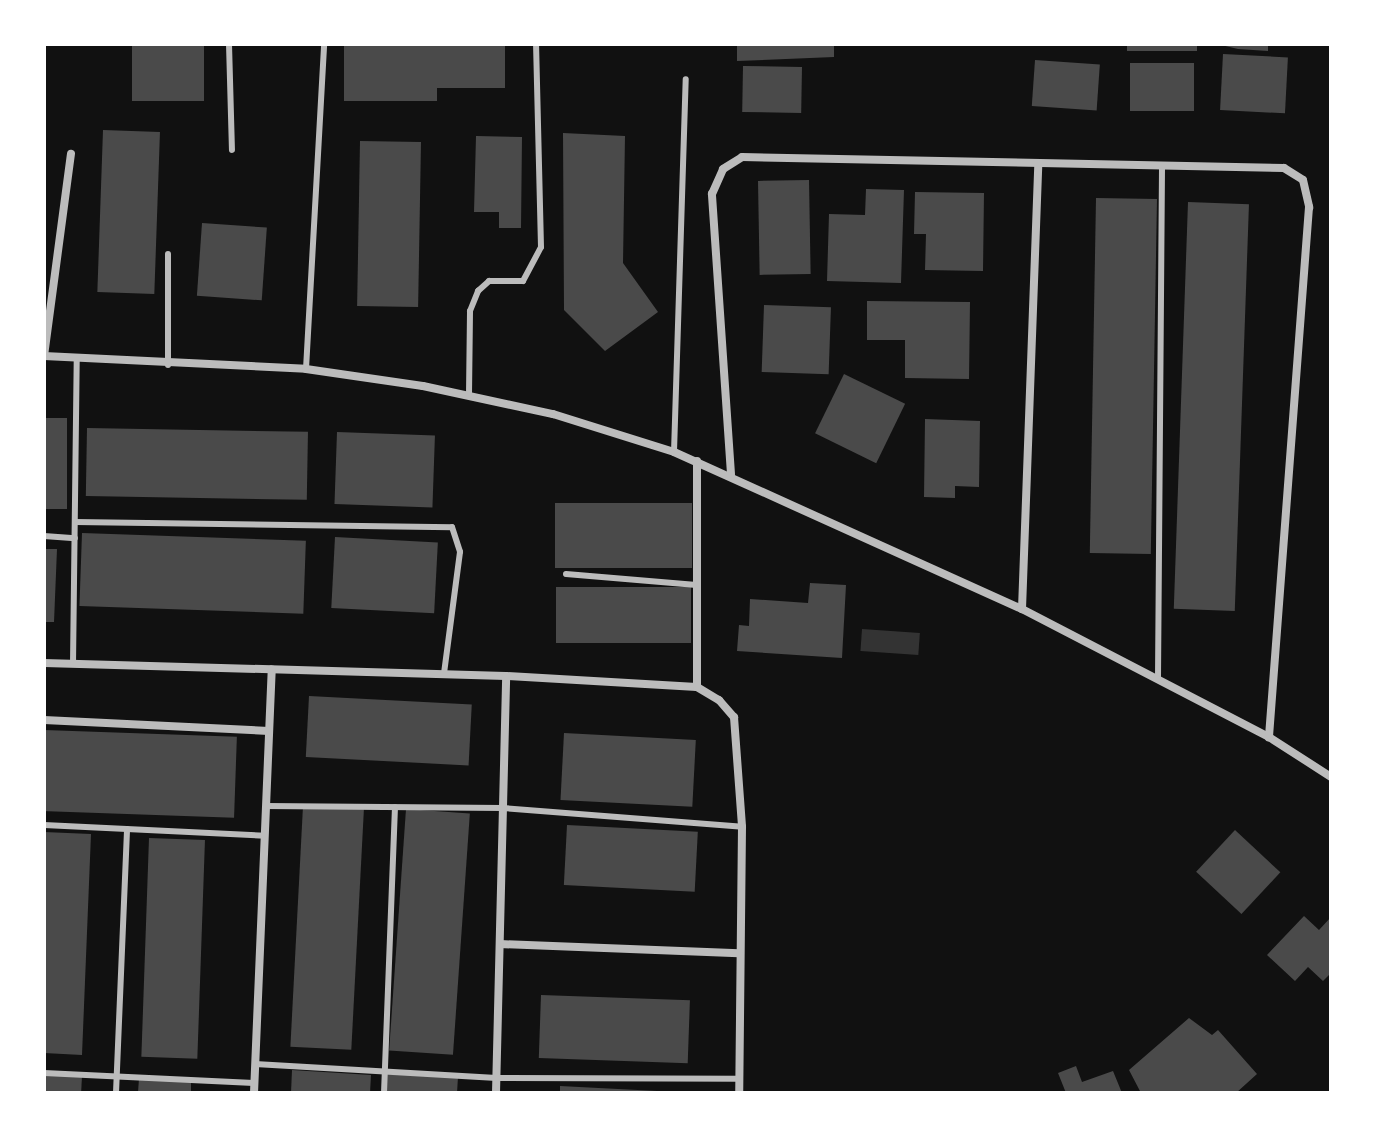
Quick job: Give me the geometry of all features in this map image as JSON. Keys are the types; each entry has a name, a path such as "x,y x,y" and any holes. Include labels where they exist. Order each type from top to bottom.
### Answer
{"street":[{"path":"71,154 44,356 168,365 306,369 469,394 674,452 731,474 1022,609 1269,737 1331,777"},
{"path":"731,474 712,194 723,169 742,157 1038,166 1284,168 1303,180 1309,207 1269,737"},
{"path":"1022,609 1038,166"},
{"path":"697,461 697,687"},
{"path":"44,663 444,673 697,687 734,717 742,827 739,1093"},
{"path":"254,1093 272,669"},
{"path":"496,1093 506,676"},
{"path":"44,720 269,731"},
{"path":"500,944 739,953"}],"lane":[{"path":"229,44 232,150"},
{"path":"306,369 324,44"},
{"path":"469,394 470,311 478,291 489,281 523,281 541,247 536,44"},
{"path":"674,452 686,79"},
{"path":"1158,678 1162,166"},
{"path":"168,254 168,365"},
{"path":"73,664 77,358"},
{"path":"75,522 452,527 460,552 444,673"},
{"path":"44,536 75,538"},
{"path":"566,574 697,585"},
{"path":"266,806 503,808 742,827"},
{"path":"384,1093 395,807"},
{"path":"44,825 265,836"},
{"path":"116,1093 127,829"},
{"path":"255,1064 497,1078 739,1079"},
{"path":"44,1073 254,1083"}],"shaded area":[{"path":"862,629 920,633 918,655 860,651"}],"building":[{"path":"132,44 204,44 204,101 132,101"},
{"path":"344,44 505,44 505,88 437,88 437,101 344,101"},
{"path":"737,44 834,44 834,57 737,61"},
{"path":"1127,44 1197,44 1197,51 1127,51"},
{"path":"1217,44 1268,44 1268,51 1238,49"},
{"path":"1223,54 1288,57 1285,113 1220,110"},
{"path":"1035,60 1100,65 1097,110 1032,106"},
{"path":"1130,63 1194,63 1194,111 1130,111"},
{"path":"743,66 802,67 801,113 742,112"},
{"path":"103,130 160,132 154,294 97,292"},
{"path":"563,133 625,136 623,263 658,312 605,351 564,310"},
{"path":"476,136 522,137 521,228 499,228 499,212 474,212"},
{"path":"360,141 421,142 418,307 357,306"},
{"path":"809,180 811,274 760,275 758,181"},
{"path":"866,189 904,190 901,283 827,281 829,214 865,215"},
{"path":"915,192 984,193 983,271 925,270 926,234 914,234"},
{"path":"1096,198 1157,199 1151,554 1090,553"},
{"path":"1188,202 1249,204 1235,611 1174,609"},
{"path":"202,223 267,228 262,300 197,296"},
{"path":"867,301 970,302 969,379 905,378 905,340 867,340"},
{"path":"764,305 831,307 829,374 762,372"},
{"path":"844,374 905,404 876,463 815,433"},
{"path":"44,418 67,418 67,509 44,509"},
{"path":"925,419 980,421 979,487 955,486 955,498 924,497"},
{"path":"87,428 308,432 307,500 86,496"},
{"path":"337,432 435,435 432,507 334,504"},
{"path":"555,503 692,503 692,568 555,568"},
{"path":"82,533 306,541 303,614 79,606"},
{"path":"335,537 438,542 434,613 331,608"},
{"path":"44,549 57,549 54,622 44,622"},
{"path":"810,583 846,585 842,658 737,651 739,625 749,626 750,599 808,603"},
{"path":"556,587 691,587 691,643 556,643"},
{"path":"309,696 472,705 469,765 306,757"},
{"path":"44,730 237,737 234,818 44,811"},
{"path":"564,733 696,740 692,807 560,800"},
{"path":"303,806 364,809 351,1050 290,1047"},
{"path":"406,809 470,813 453,1055 389,1050"},
{"path":"567,825 698,832 695,892 564,885"},
{"path":"1235,830 1280,872 1241,914 1196,872"},
{"path":"44,832 91,834 82,1055 44,1053"},
{"path":"149,838 205,840 197,1059 141,1057"},
{"path":"1304,916 1319,930 1331,917 1331,973 1323,981 1308,967 1295,981 1267,955"},
{"path":"541,995 690,1000 688,1063 539,1058"},
{"path":"1189,1018 1212,1035 1218,1030 1257,1074 1236,1093 1141,1093 1129,1070"},
{"path":"1076,1066 1082,1082 1113,1071 1122,1093 1066,1093 1058,1073"},
{"path":"292,1070 371,1075 370,1093 291,1093"},
{"path":"386,1074 458,1077 457,1093 386,1093"},
{"path":"44,1075 82,1077 81,1093 44,1093"},
{"path":"139,1078 191,1080 191,1093 138,1093"},
{"path":"560,1086 657,1091 657,1093 560,1093"}]}
